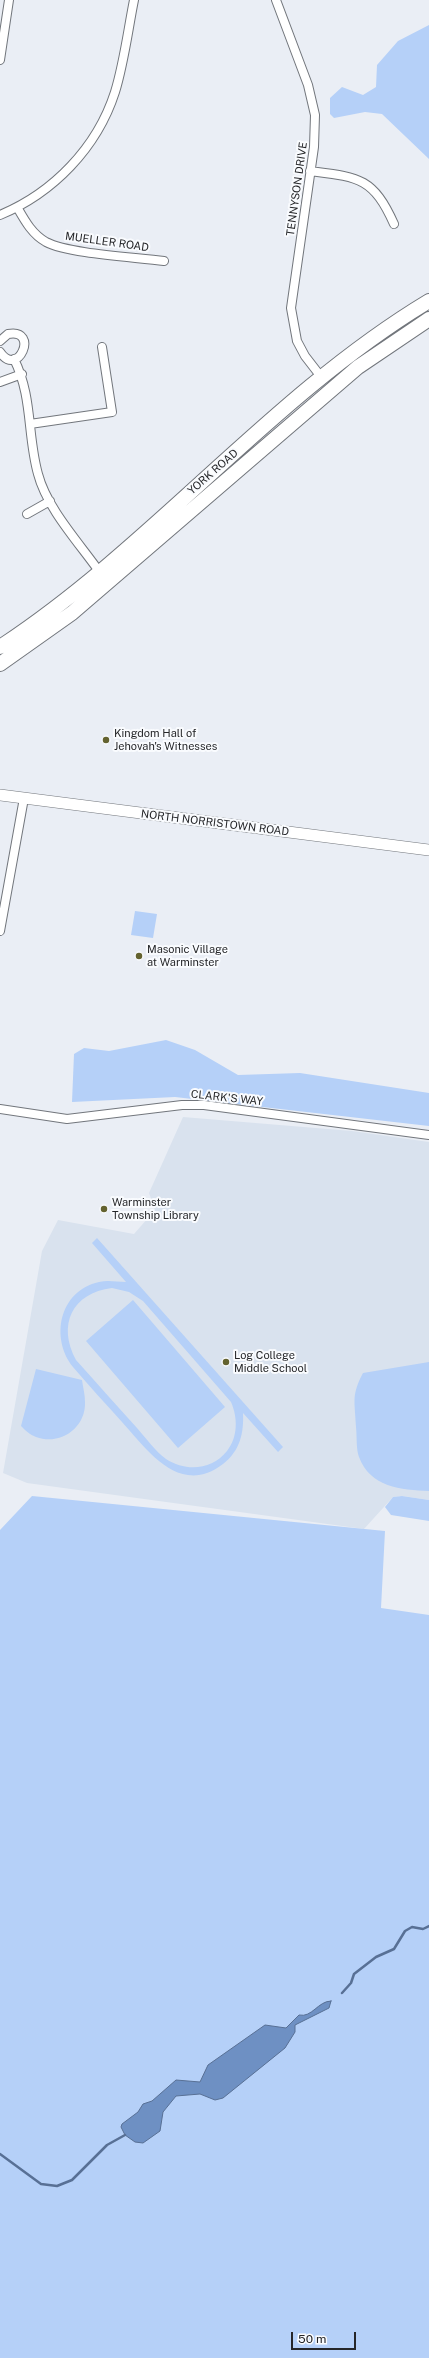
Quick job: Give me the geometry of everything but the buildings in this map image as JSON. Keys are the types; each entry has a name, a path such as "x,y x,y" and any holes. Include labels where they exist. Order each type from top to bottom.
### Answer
{"highway":[{"name":"YORK ROAD","path":"0,648 59,605 322,378 394,323 429,301"},
{"name":"YORK ROAD","path":"0,664 59,622 107,583 358,367 429,319"}],"street":[{"path":"0,60 9,0"},
{"path":"0,215 17,207 51,186 82,153 96,133 115,92 133,0"},
{"name":"TENNYSON DRIVE","path":"276,0 308,85 313,105 315,136 292,298 291,319 297,341 305,356 322,378"},
{"path":"310,171 346,176 365,183 380,196 394,224"},
{"name":"MUELLER ROAD","path":"17,207 28,225 36,234 58,246 164,261"},
{"path":"0,341 4,336 12,333 23,339 24,351 14,359 6,358 0,352"},
{"path":"30,424 112,412 102,347"},
{"path":"14,359 22,374 27,394 33,453 38,476 50,502 107,583"},
{"path":"0,382 22,374"},
{"path":"27,514 50,502"},
{"name":"NORTH NORRISTOWN ROAD","path":"0,795 429,850"},
{"path":"0,931 24,798"},
{"name":"CLARK'S WAY","path":"0,1109 67,1119 182,1105 204,1105 429,1135"}],"shaded area":[{"path":"429,25 429,159 382,114 365,112 334,118 330,114 330,98 342,87 363,95 376,87 377,65 398,41"},
{"path":"135,911 157,914 153,938 131,935"},
{"path":"166,1040 195,1050 238,1075 300,1073 429,1093 429,1126 175,1097 72,1102 74,1054 84,1048 109,1051"},
{"name":"Log College Middle School","path":"183,1117 352,1131 429,1142 429,1500 402,1496 393,1497 364,1529 27,1483 3,1473 42,1251 58,1220 134,1234 155,1210 149,1193"},
{"path":"97,1238 283,1447 278,1452 243,1413 243,1428 240,1441 229,1459 207,1473 193,1475 179,1473 154,1457 91,1388 73,1367 66,1355 62,1343 62,1317 67,1305 75,1295 85,1287 102,1281 126,1282 92,1243","holes":["112,1288 129,1292 143,1301 231,1402 236,1421 235,1434 231,1446 214,1462 198,1467 190,1467 182,1466 166,1459 154,1448 76,1360 70,1347 68,1323 78,1304 87,1296 98,1291"]},
{"path":"133,1300 225,1407 178,1448 86,1341"},
{"path":"429,1362 429,1491 397,1488 379,1481 371,1475 364,1467 359,1457 357,1446 355,1393 363,1373"},
{"path":"36,1369 82,1380 85,1399 84,1411 81,1420 70,1433 62,1437 45,1439 36,1437 21,1426"},
{"path":"32,1496 385,1531 381,1608 429,1615 429,2358 0,2358 0,1530"},
{"path":"402,1496 429,1500 429,1521 391,1515 385,1507 393,1497"},
{"path":"331,2001 329,2008 295,2025 295,2032 285,2048 223,2098 215,2100 200,2094 176,2096 163,2112 160,2131 143,2143 135,2142 125,2135 121,2127 122,2124 138,2112 143,2104 152,2101 176,2080 200,2082 208,2065 265,2025 286,2028 299,2015 308,2014 322,2004"}],"waterway":[{"path":"342,1993 351,1983 354,1974 376,1957 394,1949 405,1931 412,1927 423,1929 429,1926"},
{"path":"0,2154 41,2184 57,2186 72,2180 107,2145 125,2135"}],"place":[{"name":"Kingdom Hall of Jehovah's Witnesses","path":"106,740"},
{"name":"Masonic Village at Warminster","path":"139,956"},
{"name":"Warminster Township Library","path":"104,1209"},
{"name":"Log College Middle School","path":"226,1362"}]}
